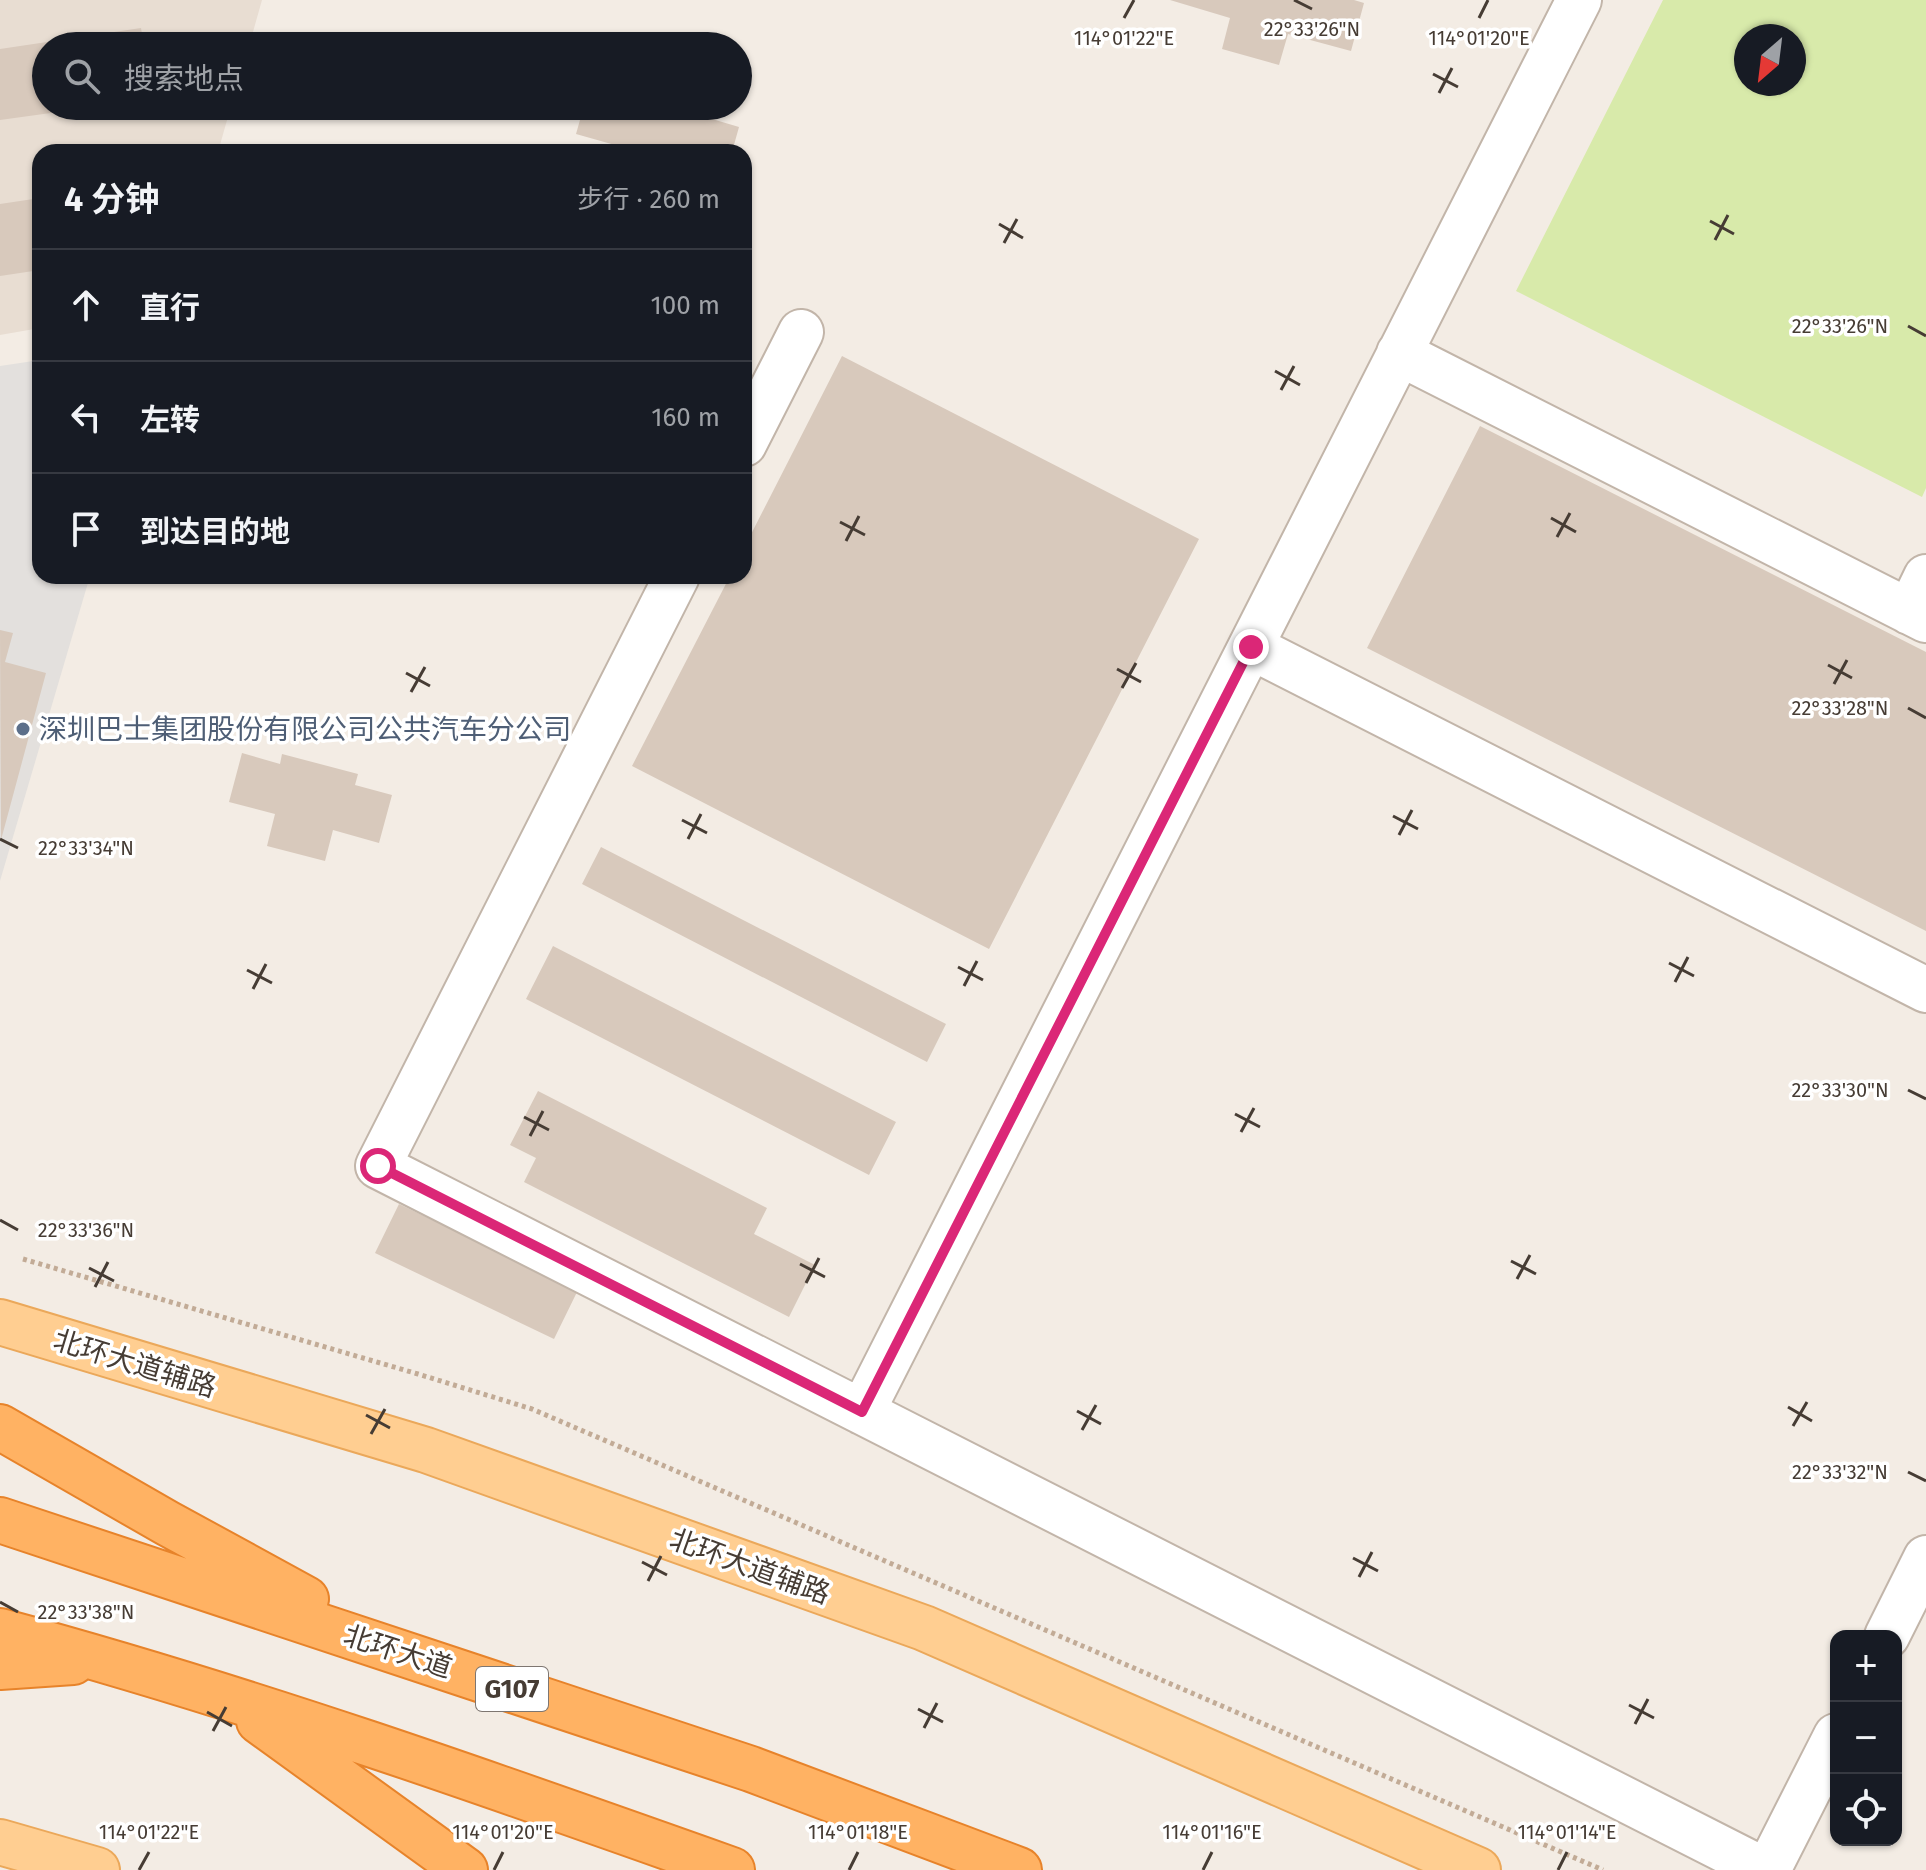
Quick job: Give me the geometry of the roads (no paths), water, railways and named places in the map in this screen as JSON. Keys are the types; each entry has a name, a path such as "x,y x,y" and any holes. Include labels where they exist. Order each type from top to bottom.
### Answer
{"highway":[{"path":"0,1427 406,1654"},
{"name":"北环大道","path":"0,1520 751,1769 1019,1869"},
{"path":"0,1631 106,1659 225,1696 732,1870"},
{"path":"0,1667 106,1659"},
{"path":"225,1696 465,1870"}],"main road":[{"name":"北环大道辅路","path":"0,1322 426,1450 924,1628 1478,1870"},
{"path":"0,1842 97,1870"}],"lane":[{"path":"862,1412 1579,0"},
{"path":"752,428 801,332"},
{"path":"1399,353 1920,603"},
{"path":"673,584 378,1166 1766,1870 1830,1747"},
{"path":"1251,647 1926,990"},
{"path":"1890,1630 1926,1558"}],"place":[{"name":"深圳巴士集团股份有限公司公共汽车分公司","path":"23,729"}]}
